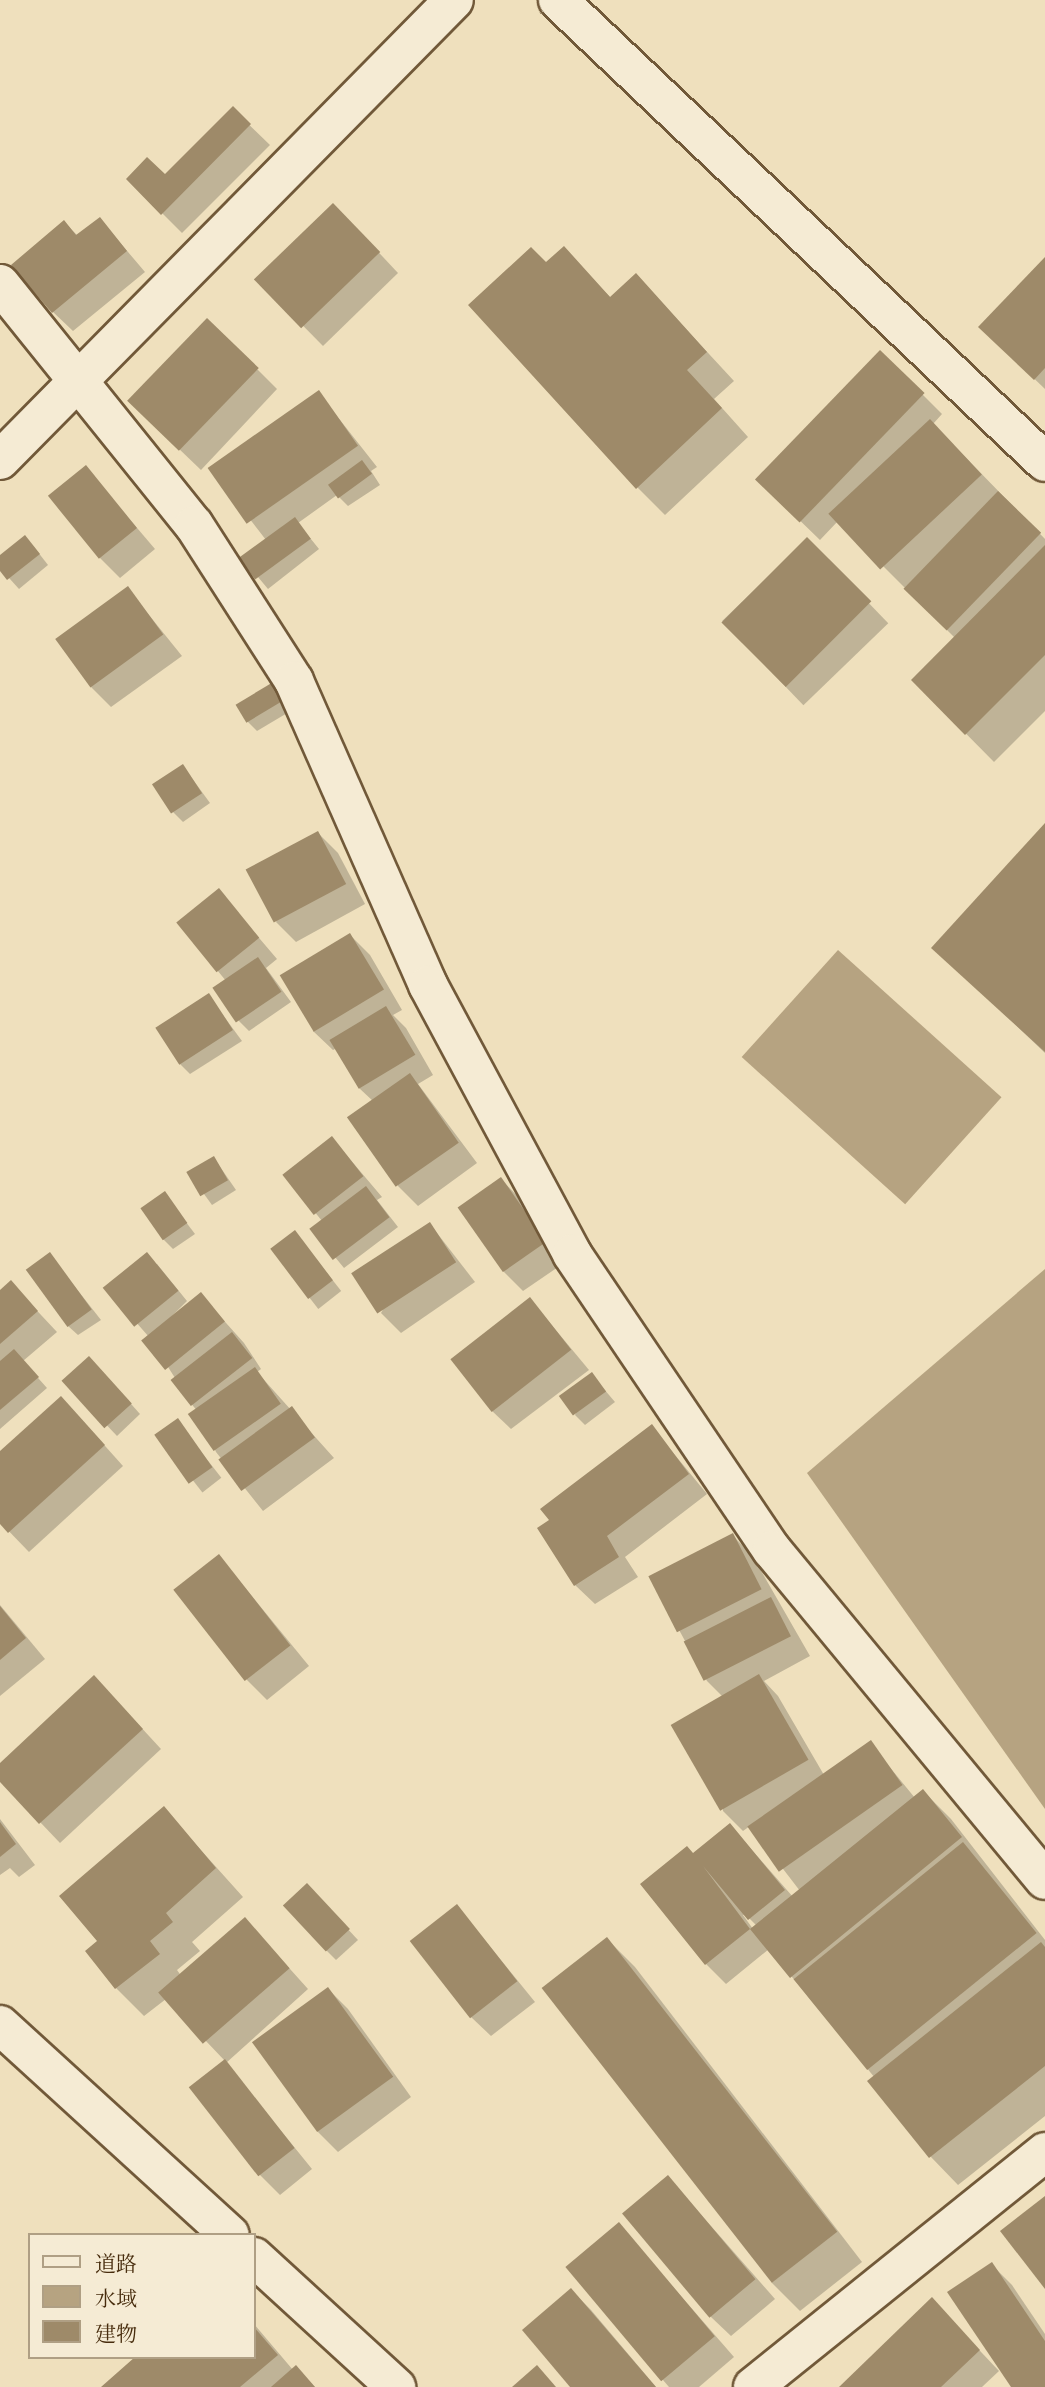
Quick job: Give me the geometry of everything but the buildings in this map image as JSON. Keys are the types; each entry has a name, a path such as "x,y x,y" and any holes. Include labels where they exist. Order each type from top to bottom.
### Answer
{"street":[{"path":"0,460 454,0"},
{"path":"558,0 1045,462"},
{"path":"0,284 194,525 294,681 428,985 572,1254 772,1550 1045,1880"},
{"path":"0,2025 228,2233"},
{"path":"753,2387 1045,2152"},
{"path":"256,2259 396,2387"}],"water":[{"path":"838,950 1001,1097 905,1204 742,1057"},
{"path":"1045,1269 1045,1809 807,1473"}]}
